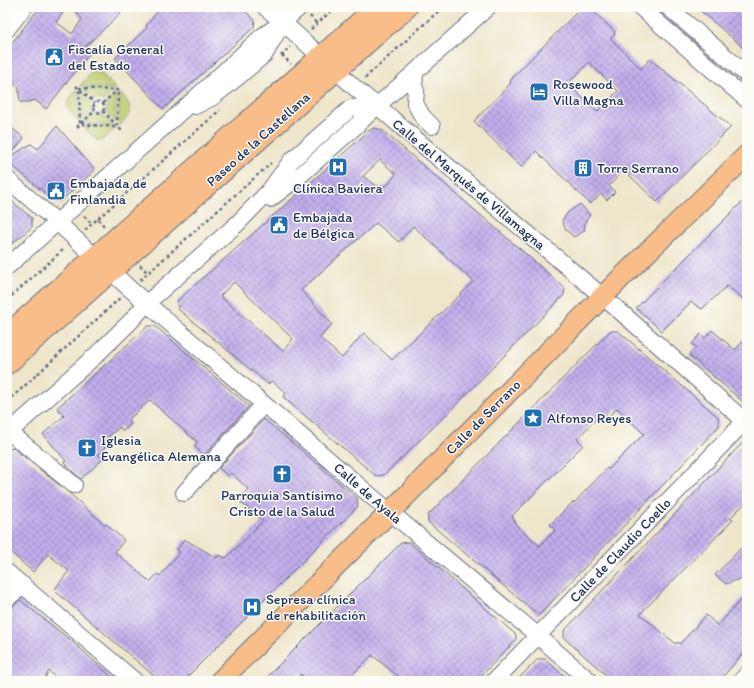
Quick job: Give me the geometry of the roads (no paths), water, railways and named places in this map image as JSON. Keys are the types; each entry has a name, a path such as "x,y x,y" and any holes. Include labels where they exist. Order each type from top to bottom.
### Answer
{"highway":[{"name":"Paseo de la Castellana","path":"328,63 378,7"},
{"name":"Paseo de la Castellana","path":"7,362 103,264 328,63 406,7"},
{"name":"Paseo de la Castellana","path":"7,336 103,264"}],"main road":[{"name":"Calle de Serrano","path":"220,681 390,512 623,276 747,155"}],"street":[{"path":"7,29 24,7"},
{"name":"Calle del Marqués de Villamagna","path":"265,7 355,88 603,297 746,421"},
{"path":"7,267 176,116 261,37 283,22 300,7"},
{"path":"74,485 8,433 95,356 147,303 237,224 296,179 488,7"},
{"path":"640,7 747,100"},
{"path":"668,7 747,75"},
{"path":"664,28 674,27 687,37"},
{"path":"414,73 414,88 422,95 435,122"},
{"path":"7,179 147,303"},
{"name":"Calle de Ayala","path":"147,303 390,512 590,681"},
{"path":"184,493 264,404"},
{"name":"Calle de Claudio Coello","path":"494,681 746,421"},
{"path":"7,572 135,681"},
{"path":"7,599 22,585"},
{"path":"741,681 747,674"}],"tunnel":[{"path":"652,7 662,15"},
{"path":"687,37 717,62"}],"place":[{"name":"Fiscalía General del Estado","path":"54,57"},
{"name":"Rosewood Villa Magna","path":"539,92"},
{"name":"Clínica Baviera","path":"338,167"},
{"name":"Torre Serrano","path":"583,168"},
{"name":"Embajada de Finlandia","path":"56,191"},
{"name":"Embajada de Bélgica","path":"279,225"},
{"name":"Alfonso Reyes","path":"533,418"},
{"name":"Iglesia Evangélica Alemana","path":"87,448"},
{"name":"Parroquia Santísimo Cristo de la Salud","path":"282,474"},
{"name":"Sepresa clínica de rehabilitación","path":"252,607"}]}
